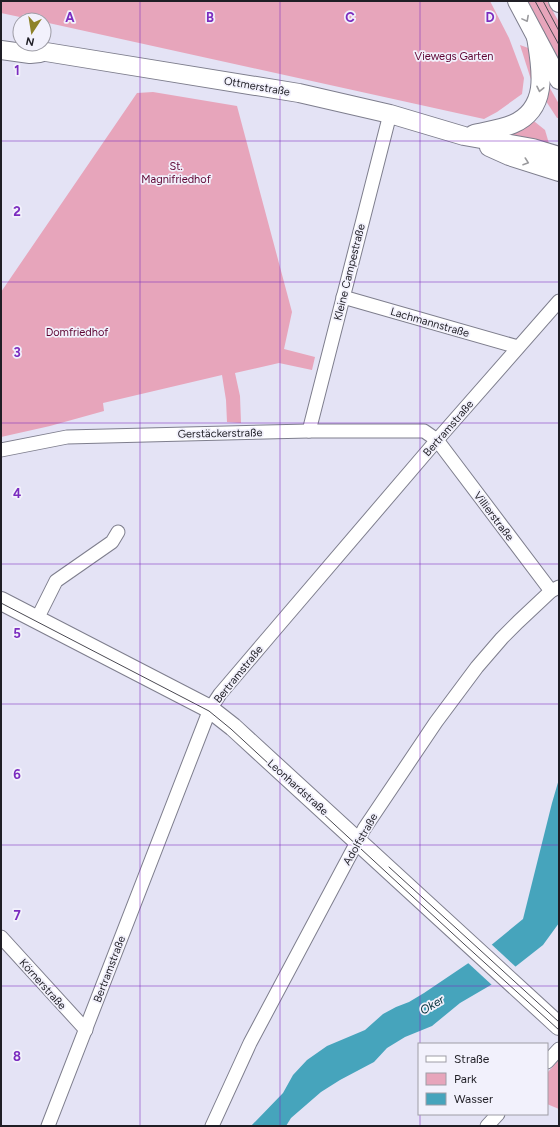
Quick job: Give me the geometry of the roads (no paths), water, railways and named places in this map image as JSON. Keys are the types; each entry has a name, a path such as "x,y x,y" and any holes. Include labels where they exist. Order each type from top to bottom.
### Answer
{"street":[{"path":"517,1 559,80"},
{"path":"464,136 514,124 525,117 533,109 540,92 542,77 542,68 536,37"},
{"path":"1,38 12,41"},
{"name":"Ottmerstraße","path":"1,50 12,52"},
{"name":"Ottmerstraße","path":"16,52 30,54 46,52 299,93 390,114 464,136 533,148 559,156"},
{"name":"Kleine Campestraße","path":"309,431 390,114"},
{"name":"Ottmerstraße","path":"464,136 509,156 559,172"},
{"name":"Lachmannstraße","path":"343,297 518,347"},
{"name":"Bertramstraße","path":"48,1126 210,709 220,694 437,440 559,301"},
{"name":"Gerstäckerstraße","path":"1,450 67,437 309,431 424,431 437,440"},
{"name":"Villierstraße","path":"437,440 555,589"},
{"path":"37,619 56,581 112,542 118,532"},
{"name":"Adolfstraße","path":"212,1126 250,1043 357,841 464,682 502,638 555,589"},
{"name":"Leonhardstraße","path":"1,600 210,709 233,727 559,1026"},
{"name":"Körnerstraße","path":"1,937 86,1030"},
{"path":"548,1061 559,1049"},
{"path":"487,1126 497,1115"}],"water":[{"name":"Oker","path":"559,779 559,923 543,945 496,982 460,1003 432,1026 405,1037 387,1048 374,1062 321,1092 291,1118 286,1126 251,1126 283,1093 293,1075 307,1060 327,1046 365,1030 383,1014 424,993 473,960 523,919"}],"tram line":[{"path":"535,1 559,45"},
{"path":"543,1 559,31"},
{"path":"1,603 209,711 231,729 559,1030"},
{"path":"389,867 559,1022"}],"park label":[{"name":"Viewegs Garten","path":"454,56"},
{"name":"St. Magnifriedhof","path":"176,172"},
{"name":"Domfriedhof","path":"77,332"}]}
